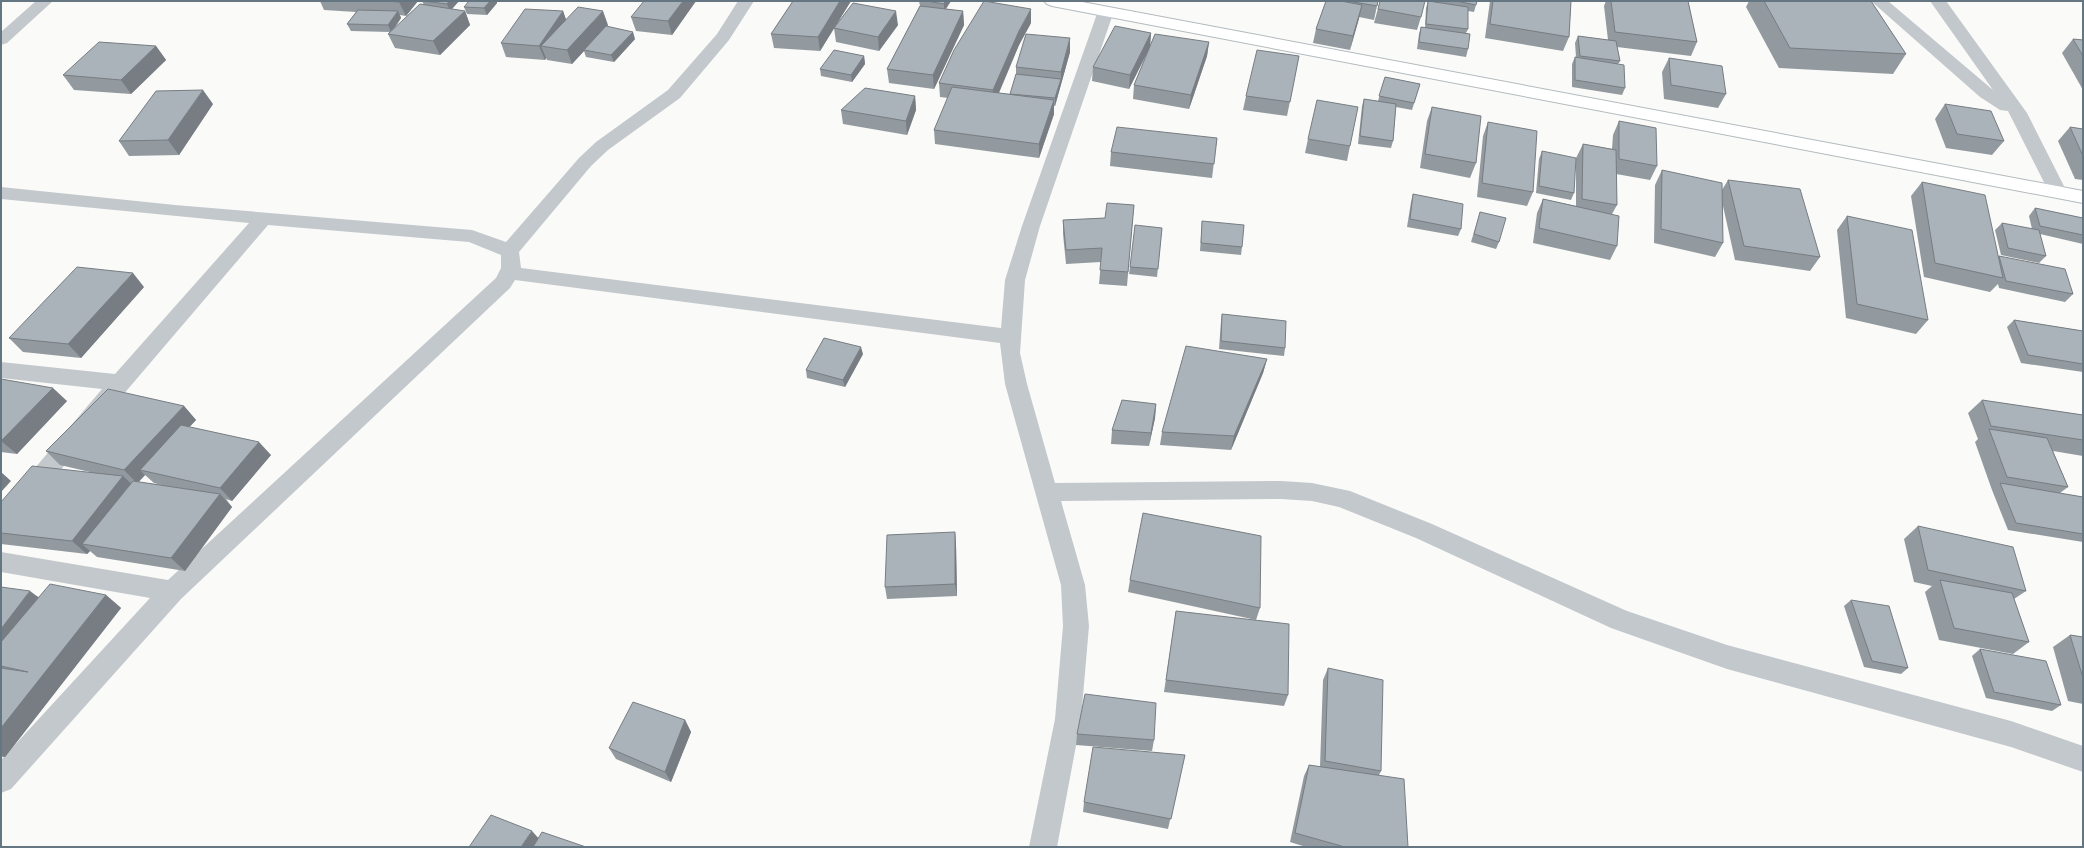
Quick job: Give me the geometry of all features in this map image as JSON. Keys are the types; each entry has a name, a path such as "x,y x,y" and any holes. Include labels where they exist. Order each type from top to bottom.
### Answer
{"main road":[{"path":"1052,1 2083,197"}],"street":[{"path":"1,40 45,1"},
{"path":"1,780 172,591 503,283 510,262 584,162 602,146 674,94 723,37 746,1"},
{"path":"1879,1 1986,93 2018,113"},
{"path":"1938,1 2018,113 2058,192"},
{"path":"1043,847 1068,719 1076,626 1073,585 1016,384 1010,353 1010,337 1015,280 1031,226 1106,11"},
{"path":"1,193 472,236 510,262 1010,337"},
{"path":"1,525 120,383 264,218"},
{"path":"1,370 120,383"},
{"path":"1047,492 1281,490 1312,492 1342,498 1424,531 1620,620 1727,657 2011,734 2083,759"},
{"path":"1,562 172,591"}],"building":[{"path":"423,1 449,1 447,4"},
{"path":"469,1 490,1 484,8 464,7"},
{"path":"644,1 683,1 668,21 631,17"},
{"path":"793,1 840,1 818,37 771,34"},
{"path":"927,1 945,1 944,4"},
{"path":"984,1 1031,9 1019,31 993,90 939,83 954,50"},
{"path":"1326,1 1341,1 1362,5 1353,36 1316,29"},
{"path":"1348,1 1378,1 1377,6"},
{"path":"1380,1 1425,1 1421,17 1378,9"},
{"path":"1428,1 1468,7 1468,29 1426,24"},
{"path":"1456,1 1477,1 1476,5"},
{"path":"1493,1 1571,1 1569,37 1490,24"},
{"path":"1611,1 1688,1 1697,42 1615,32"},
{"path":"1764,1 1871,1 1906,54 1790,48"},
{"path":"853,3 896,11 878,37 834,28"},
{"path":"420,4 465,11 433,41 388,34"},
{"path":"920,6 963,11 933,75 887,69"},
{"path":"578,7 603,11 567,50 541,46"},
{"path":"525,9 563,11 539,46 501,43"},
{"path":"358,10 398,11 388,25 347,24"},
{"path":"606,26 633,32 611,55 584,50"},
{"path":"1115,26 1151,33 1130,75 1093,67"},
{"path":"1421,27 1470,34 1468,49 1419,42"},
{"path":"1026,34 1070,38 1061,72 1016,67"},
{"path":"1155,34 1209,42 1191,95 1134,85"},
{"path":"1578,36 1616,41 1620,61 1580,56"},
{"path":"2073,39 2083,40 2083,56"},
{"path":"99,42 156,46 121,80 63,75"},
{"path":"834,50 864,56 851,75 820,69"},
{"path":"1257,50 1299,56 1290,102 1246,96"},
{"path":"1575,57 1624,65 1625,88 1575,80"},
{"path":"1669,58 1722,66 1726,94 1671,85"},
{"path":"1016,74 1061,79 1055,98 1010,94"},
{"path":"1385,77 1420,84 1414,103 1379,96"},
{"path":"952,87 1054,100 1039,144 934,130"},
{"path":"865,88 915,96 906,121 841,110"},
{"path":"203,90 168,140 119,141 156,91"},
{"path":"1364,99 1396,104 1393,141 1360,136"},
{"path":"1317,100 1358,107 1350,146 1308,139"},
{"path":"1945,104 1991,111 2004,141 1957,134"},
{"path":"1432,107 1481,116 1476,163 1425,154"},
{"path":"1619,121 1656,128 1657,166 1619,159"},
{"path":"1488,122 1537,131 1533,192 1482,183"},
{"path":"1117,127 1217,138 1214,164 1111,152"},
{"path":"2070,127 2083,129 2083,156"},
{"path":"1583,144 1616,150 1617,205 1582,199"},
{"path":"1542,151 1576,158 1574,193 1539,186"},
{"path":"1662,170 1722,183 1723,243 1661,229"},
{"path":"1728,180 1800,189 1820,257 1744,246"},
{"path":"1922,182 1985,195 2003,278 1935,263"},
{"path":"1413,194 1463,204 1461,229 1410,219"},
{"path":"1543,199 1619,216 1617,246 1539,228"},
{"path":"1107,203 1134,205 1128,272 1100,270 1102,248 1066,250 1063,220 1105,218"},
{"path":"2035,208 2083,218 2083,235 2040,226"},
{"path":"1480,212 1506,218 1499,242 1474,234"},
{"path":"1847,216 1912,230 1928,320 1857,304"},
{"path":"1202,221 1244,225 1242,247 1201,243"},
{"path":"2002,223 2039,230 2046,256 2008,248"},
{"path":"1135,225 1162,228 1158,269 1130,267"},
{"path":"1999,256 2065,269 2073,294 2006,281"},
{"path":"77,267 133,273 68,344 9,338"},
{"path":"1222,314 1286,321 1285,348 1221,341"},
{"path":"2014,320 2083,331 2083,364 2028,355"},
{"path":"824,338 861,347 843,380 806,370"},
{"path":"1186,346 1267,359 1234,436 1162,432"},
{"path":"1,379 53,388 1,441"},
{"path":"108,389 184,406 124,470 46,451"},
{"path":"1122,400 1156,404 1151,433 1112,430"},
{"path":"1982,400 2083,415 2083,440 1991,426"},
{"path":"181,425 259,442 220,488 140,470"},
{"path":"1989,429 2047,438 2068,487 2007,477"},
{"path":"32,466 123,476 72,541 1,533 1,502"},
{"path":"133,481 220,494 171,558 82,544"},
{"path":"2000,483 2083,497 2083,534 2016,523"},
{"path":"1143,513 1261,536 1260,608 1130,580"},
{"path":"1918,526 2013,547 2026,591 1928,570"},
{"path":"955,532 955,584 885,587 887,535"},
{"path":"1940,580 2012,593 2029,642 1954,628"},
{"path":"50,584 106,595 1,728 1,668 28,672 1,666 1,642"},
{"path":"1,587 30,591 1,629"},
{"path":"1851,600 1889,606 1908,668 1872,661"},
{"path":"1176,611 1289,624 1288,695 1166,680"},
{"path":"2070,635 2083,637 2083,678"},
{"path":"1980,649 2046,661 2061,705 1994,692"},
{"path":"1328,668 1383,680 1381,771 1325,761"},
{"path":"1085,694 1156,703 1154,740 1077,734"},
{"path":"633,702 685,720 665,772 609,748"},
{"path":"1093,747 1185,755 1171,819 1084,802"},
{"path":"1309,765 1404,779 1408,847 1345,847 1295,833"},
{"path":"491,815 532,831 521,847 469,847"},
{"path":"542,832 586,847 533,847"}]}
